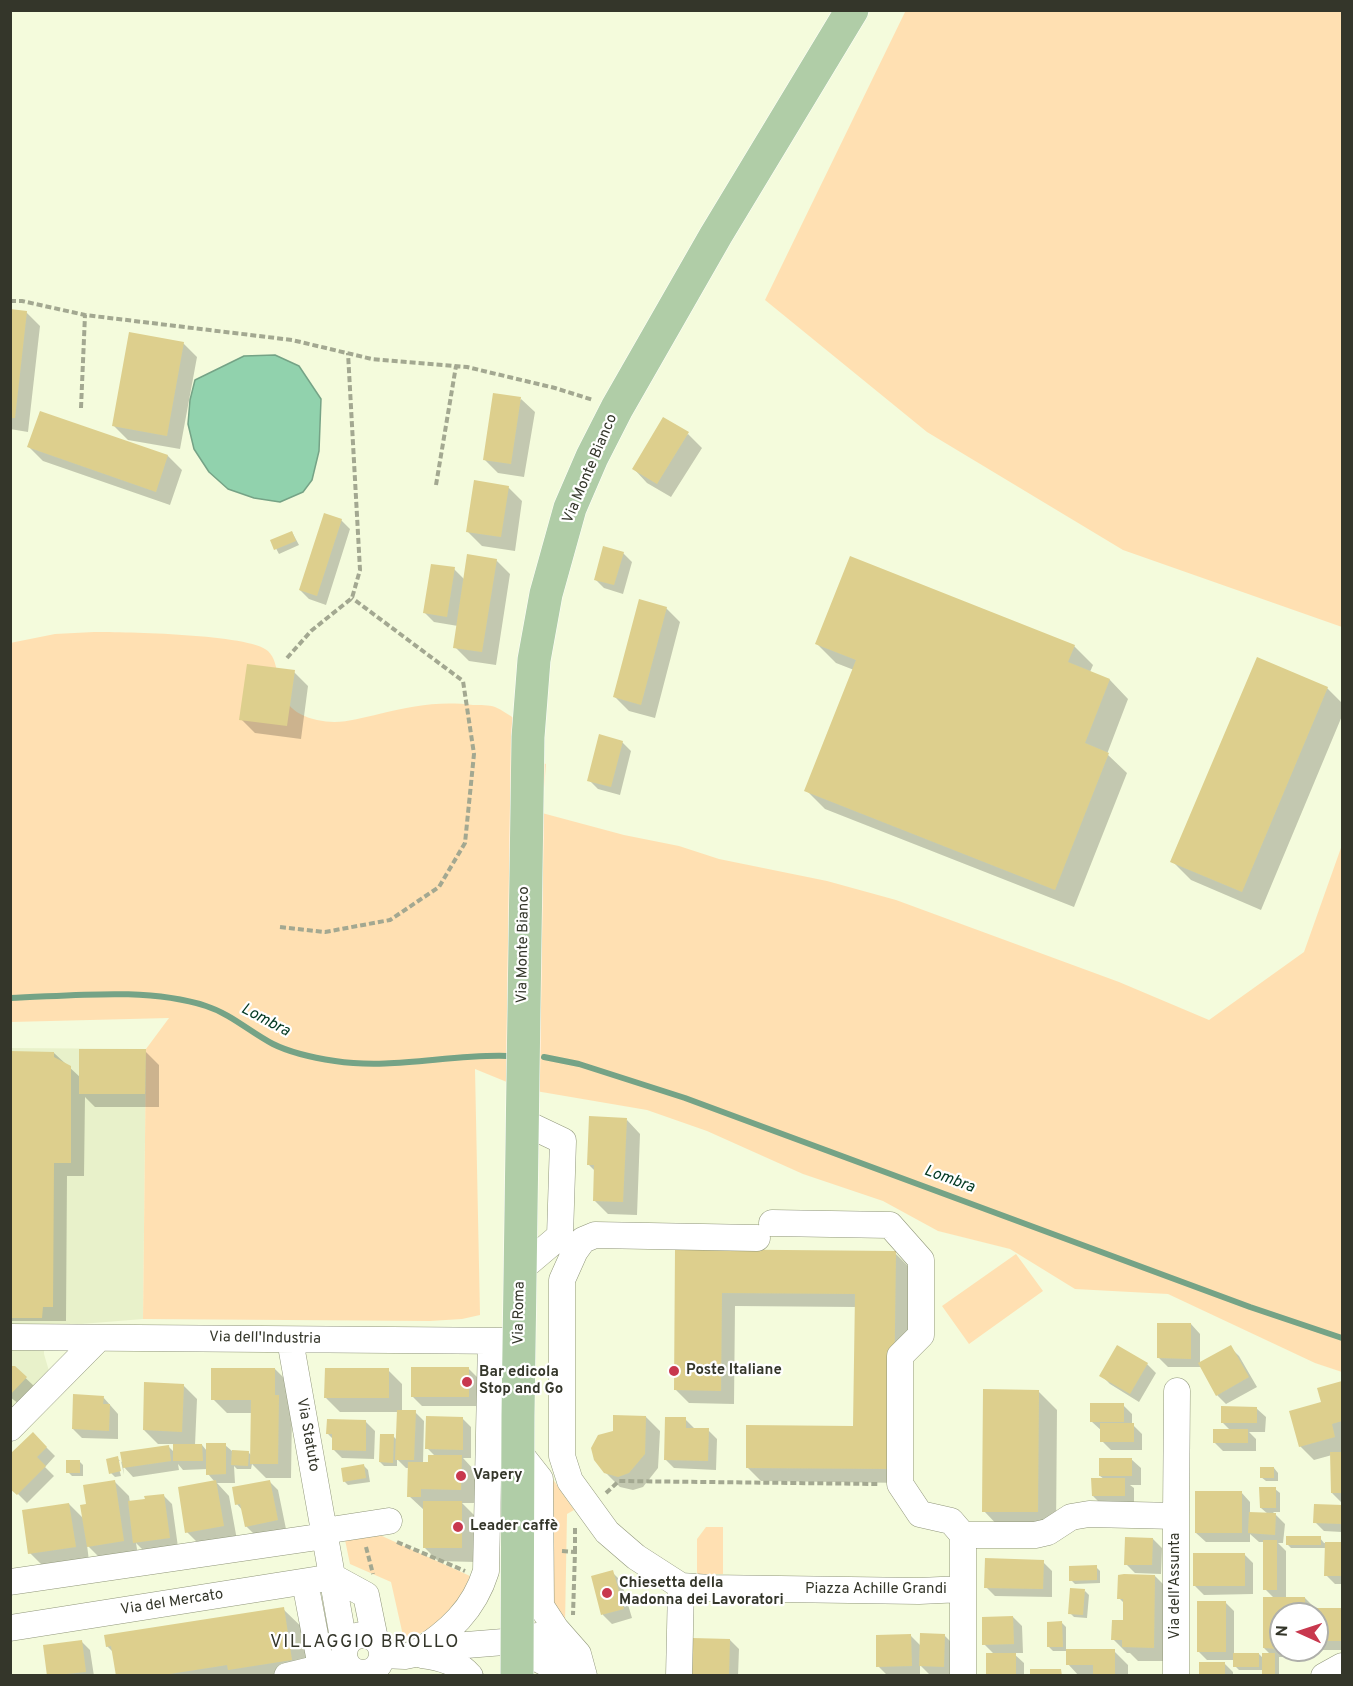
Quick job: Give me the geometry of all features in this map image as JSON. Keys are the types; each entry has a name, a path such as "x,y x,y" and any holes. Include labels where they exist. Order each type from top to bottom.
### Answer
{"main road":[{"name":"Via Monte Bianco","path":"523,1059 528,737 534,660 546,594 570,508 617,408 716,235 852,10"},
{"name":"Via Roma","path":"517,1676 518,1451 505,1341 520,1269 523,1059"}],"street":[{"name":"Piazza Achille Grandi","path":"900,1484 900,1356 921,1335 921,1260 890,1225 596,1235 583,1240 575,1251 562,1280 562,1456 570,1481 607,1532 636,1557 681,1586 896,1591 963,1589"},
{"name":"Via dell'Industria","path":"10,1337 505,1341"},
{"path":"10,1428 99,1338"},
{"name":"Via Statuto","path":"290,1340 346,1655"},
{"name":"Via Roma","path":"415,1654 437,1640 464,1614 475,1600 486,1571 481,1566 505,1341"},
{"path":"1176,1516 1177,1391"},
{"path":"518,1451 540,1479 541,1606 556,1629 578,1654 584,1676"},
{"path":"900,1484 920,1514 951,1521 963,1535 963,1676"},
{"name":"Via dell'Assunta","path":"963,1535 1035,1535 1048,1532 1071,1517 1089,1514 1176,1516 1176,1676"},
{"path":"10,1582 325,1534 390,1530"},
{"path":"287,1676 321,1667 346,1655 354,1671 366,1673 377,1667 378,1647 366,1594 333,1577"},
{"name":"Via del Mercato","path":"10,1628 333,1577"},
{"path":"305,1581 321,1667"},
{"path":"679,1676 681,1586"},
{"path":"378,1647 405,1656 454,1646 516,1641 536,1636 551,1641 584,1676"},
{"path":"516,1641 536,1658 571,1676"},
{"path":"415,1654 450,1661 470,1676"},
{"path":"1324,1676 1342,1666"}],"path":[{"path":"10,301 22,301 85,315 292,340 372,359 467,367 555,388 617,408"},
{"path":"81,408 85,315"},
{"path":"287,658 311,631 352,598 360,570 348,353"},
{"path":"436,485 456,366"},
{"path":"280,927 325,932 390,920 439,887 465,843 474,754 463,681 352,598"},
{"path":"575,1552 575,1518 619,1481 900,1484"},
{"path":"390,1530 481,1566"},
{"path":"364,1539 374,1578 366,1574"}],"shaded area":[{"path":"906,10 1342,11 1342,627 1123,550 927,432 765,300"},
{"path":"275,355 299,366 321,399 319,451 312,480 303,492 280,502 254,498 228,489 209,472 194,449 188,424 195,380 244,356"},
{"path":"94,632 186,635 257,645 268,651 272,657 282,693 289,705 300,714 317,720 348,721 437,704 495,707 515,719 518,755 546,764 542,813 624,835 679,846 719,859 827,881 896,900 1119,982 1209,1020 1304,952 1342,845 1342,1372 1315,1363 1168,1294 1075,1289 1010,1249 938,1231 883,1201 803,1174 707,1131 647,1110 524,1089 475,1069 480,1315 462,1319 430,1321 143,1319 146,1049 169,1018 11,1022 10,643 55,634"},
{"path":"11,1048 146,1049 143,1319 44,1327 44,1354 49,1371 11,1411"},
{"path":"1016,1254 1043,1291 969,1344 942,1306"},
{"path":"548,1472 574,1510 567,1514 565,1625 552,1604"},
{"path":"706,1527 723,1527 723,1574 697,1574 697,1539"},
{"path":"371,1531 470,1576 453,1608 445,1616 427,1630 404,1640 391,1582 350,1564 344,1535"}],"building":[{"path":"10,309 27,311 15,418 10,418"},
{"path":"129,332 184,342 167,436 112,426"},
{"path":"493,393 521,397 511,464 483,460"},
{"path":"40,411 168,455 156,492 27,447"},
{"path":"663,417 689,432 657,484 632,469"},
{"path":"474,480 509,486 501,537 466,532"},
{"path":"324,513 342,519 317,596 299,590"},
{"path":"292,531 296,541 274,550 270,540"},
{"path":"603,546 624,552 614,585 594,580"},
{"path":"467,554 497,559 482,652 453,648"},
{"path":"850,556 1075,645 1068,662 1110,679 1085,743 1109,753 1055,890 804,791 856,660 815,644"},
{"path":"431,564 455,567 447,617 423,613"},
{"path":"639,599 667,607 641,705 613,697"},
{"path":"1257,657 1328,687 1242,892 1170,862"},
{"path":"247,664 295,670 287,726 239,720"},
{"path":"599,734 623,741 611,787 587,781"},
{"path":"79,1049 146,1049 145,1094 79,1094"},
{"path":"10,1051 54,1052 54,1057 71,1066 71,1163 54,1163 53,1307 43,1307 42,1318 10,1318"},
{"path":"589,1116 627,1118 623,1202 593,1201 594,1165 587,1165"},
{"path":"675,1249 896,1251 893,1469 746,1468 746,1425 853,1426 855,1294 722,1293 721,1391 674,1390"},
{"path":"1157,1323 1191,1323 1191,1359 1157,1358"},
{"path":"1117,1345 1148,1363 1130,1394 1099,1376"},
{"path":"1231,1345 1249,1377 1216,1396 1198,1363"},
{"path":"10,1366 15,1366 27,1377 10,1395"},
{"path":"411,1367 469,1367 469,1397 411,1397"},
{"path":"211,1368 275,1368 275,1395 279,1395 278,1464 250,1464 251,1400 211,1400"},
{"path":"325,1368 389,1368 389,1398 324,1398"},
{"path":"1342,1381 1342,1421 1332,1424 1335,1437 1299,1447 1289,1411 1321,1402 1317,1388"},
{"path":"144,1382 184,1384 182,1432 143,1430"},
{"path":"983,1389 1039,1390 1038,1512 982,1512"},
{"path":"73,1394 104,1396 103,1404 110,1404 109,1431 72,1429"},
{"path":"1090,1403 1124,1403 1124,1422 1090,1422"},
{"path":"1221,1406 1257,1407 1257,1423 1221,1423"},
{"path":"397,1410 416,1410 414,1460 395,1460"},
{"path":"613,1415 646,1416 645,1454 629,1473 618,1477 604,1473 594,1460 591,1448 598,1435 613,1431"},
{"path":"426,1416 463,1417 463,1450 425,1449"},
{"path":"665,1417 686,1417 686,1428 709,1428 708,1461 664,1460"},
{"path":"327,1419 366,1420 366,1451 332,1450 332,1434 326,1434"},
{"path":"1100,1423 1134,1423 1134,1442 1100,1442"},
{"path":"1213,1429 1248,1429 1248,1443 1213,1443"},
{"path":"33,1432 47,1447 37,1457 46,1466 17,1495 10,1489 10,1454"},
{"path":"380,1434 394,1434 393,1463 379,1462"},
{"path":"206,1443 226,1443 226,1474 206,1475"},
{"path":"173,1444 202,1444 203,1461 173,1461"},
{"path":"169,1445 171,1461 123,1468 120,1452"},
{"path":"232,1450 249,1451 248,1466 231,1465"},
{"path":"1330,1452 1342,1452 1342,1493 1331,1493"},
{"path":"428,1455 462,1455 461,1490 421,1489 421,1497 407,1497 408,1462 428,1462"},
{"path":"118,1456 121,1471 109,1474 106,1459"},
{"path":"1099,1458 1132,1458 1132,1476 1099,1476"},
{"path":"66,1460 80,1460 80,1473 66,1473"},
{"path":"364,1464 366,1478 343,1482 341,1468"},
{"path":"1260,1467 1274,1467 1274,1478 1260,1478"},
{"path":"1091,1478 1125,1478 1125,1496 1092,1496"},
{"path":"115,1480 124,1541 87,1547 80,1505 86,1504 83,1485"},
{"path":"216,1480 224,1526 185,1533 178,1487"},
{"path":"270,1480 278,1520 245,1527 240,1504 235,1505 232,1487"},
{"path":"1259,1487 1276,1487 1276,1508 1260,1508"},
{"path":"1195,1491 1242,1491 1242,1533 1195,1533"},
{"path":"164,1494 170,1538 133,1543 128,1501 145,1499 144,1496"},
{"path":"423,1501 462,1501 462,1548 423,1548"},
{"path":"69,1503 76,1547 28,1554 22,1510"},
{"path":"1314,1504 1342,1505 1342,1524 1313,1523"},
{"path":"1249,1512 1276,1513 1275,1535 1248,1533"},
{"path":"1286,1536 1321,1536 1321,1545 1286,1545"},
{"path":"1125,1537 1153,1538 1152,1565 1124,1565"},
{"path":"1263,1540 1277,1540 1277,1590 1263,1590"},
{"path":"1325,1542 1342,1542 1342,1576 1324,1576"},
{"path":"1193,1553 1245,1553 1245,1586 1193,1586"},
{"path":"985,1558 1044,1560 1043,1589 984,1588"},
{"path":"1097,1565 1097,1580 1069,1581 1069,1566"},
{"name":"Chiesetta della Madonna dei Lavoratori","path":"613,1570 624,1609 601,1615 591,1576"},
{"path":"1118,1575 1155,1575 1154,1648 1122,1647 1122,1640 1111,1640 1112,1620 1123,1620 1123,1599 1117,1599"},
{"path":"1070,1588 1085,1589 1083,1615 1068,1614"},
{"path":"1263,1597 1305,1597 1305,1602 1269,1602 1269,1648 1263,1648"},
{"path":"1197,1601 1226,1601 1226,1652 1197,1652"},
{"path":"284,1607 292,1660 228,1670 227,1665 157,1676 116,1676 111,1646 106,1647 104,1635"},
{"path":"1329,1608 1342,1608 1342,1641 1329,1641"},
{"path":"1013,1616 1014,1644 982,1645 982,1617"},
{"path":"1062,1621 1063,1647 1047,1647 1047,1622"},
{"path":"920,1633 945,1634 944,1667 919,1666"},
{"path":"911,1634 912,1666 876,1667 876,1635"},
{"path":"692,1638 730,1639 729,1676 691,1676"},
{"path":"82,1640 86,1672 47,1676 43,1645"},
{"path":"1066,1649 1115,1649 1115,1676 1093,1676 1093,1665 1066,1665"},
{"path":"986,1653 1016,1653 1016,1676 986,1676"},
{"path":"1233,1653 1259,1653 1259,1667 1233,1667"},
{"path":"1262,1653 1269,1653 1269,1662 1275,1662 1275,1676 1262,1676"},
{"path":"1199,1662 1225,1662 1225,1676 1199,1676"},
{"path":"1030,1669 1061,1669 1062,1676 1030,1676"}],"waterway":[{"name":"Lombra","path":"10,998 109,994 159,996 183,1000 224,1014 280,1047 303,1055 335,1061 378,1064 507,1056"},
{"name":"Lombra","path":"544,1057 579,1064 685,1098 1250,1307 1342,1338"}],"place":[{"name":"Poste Italiane","path":"674,1371"},
{"name":"Bar edicola Stop and Go","path":"467,1382"},
{"name":"Vapery","path":"461,1476"},
{"name":"Leader caffè","path":"458,1527"},
{"name":"Chiesetta della Madonna dei Lavoratori","path":"607,1593"}],"district":[{"name":"VILLAGGIO BROLLO","path":"365,1643"}]}
